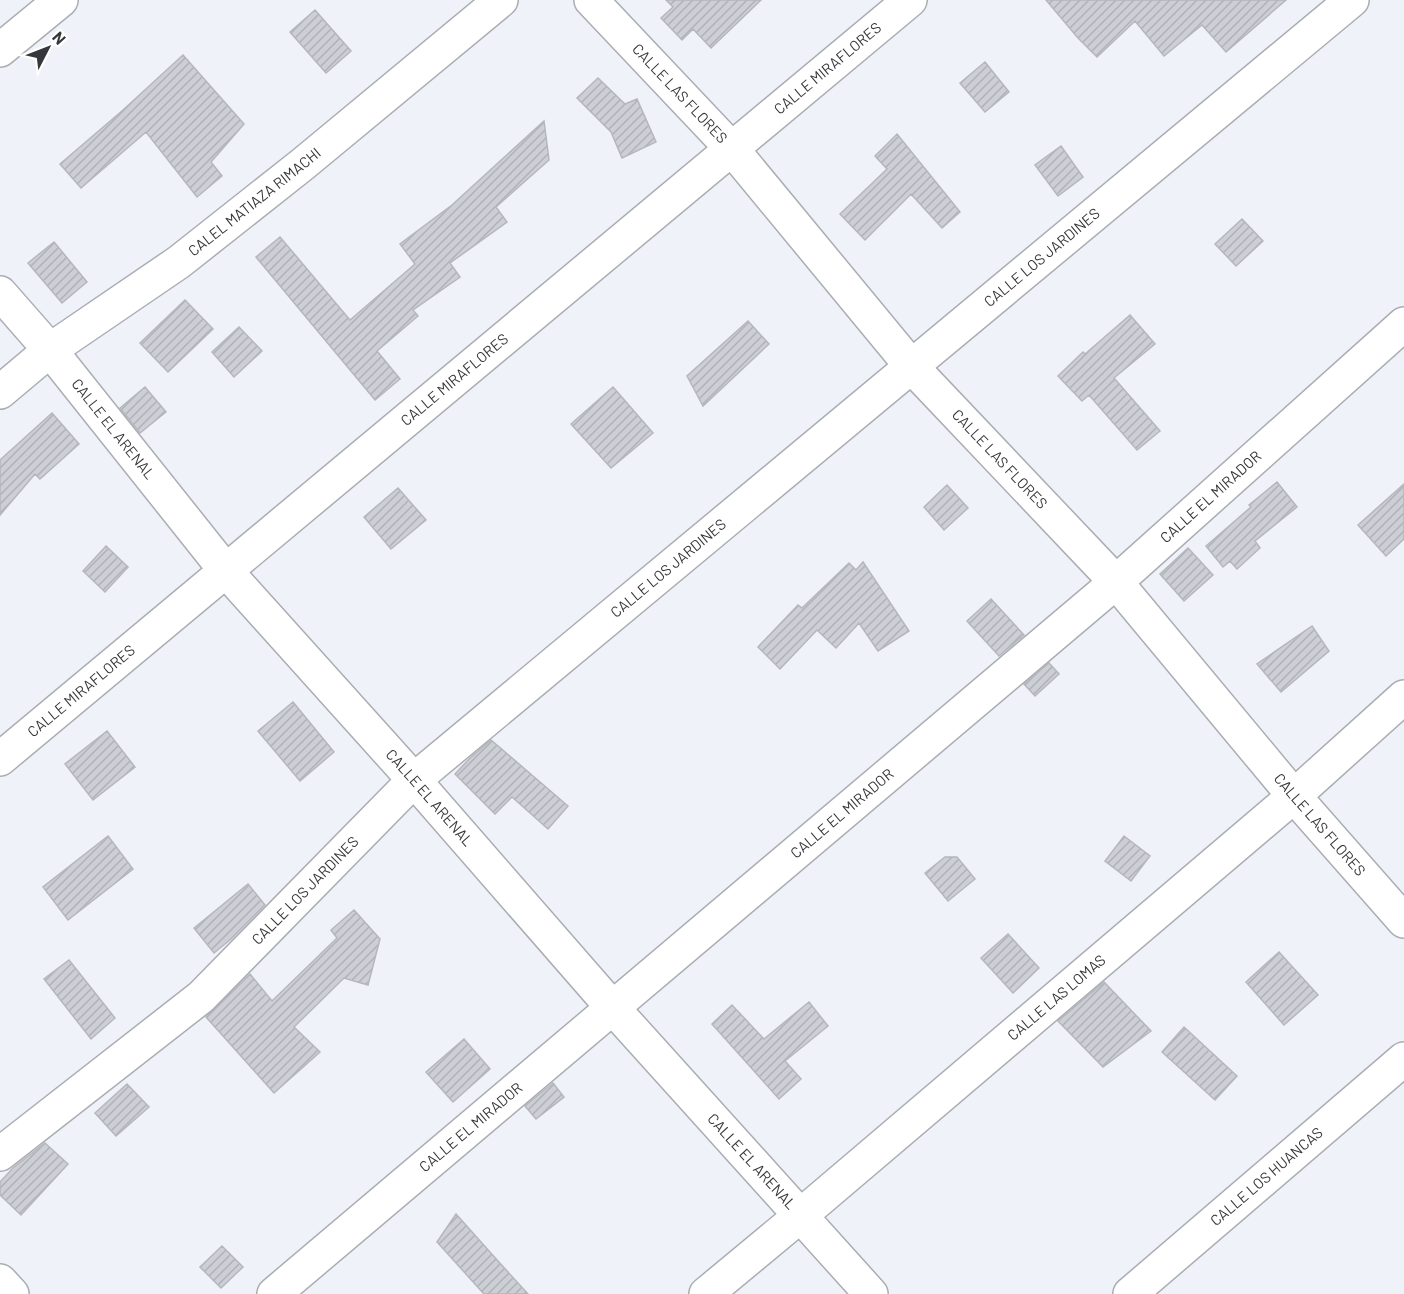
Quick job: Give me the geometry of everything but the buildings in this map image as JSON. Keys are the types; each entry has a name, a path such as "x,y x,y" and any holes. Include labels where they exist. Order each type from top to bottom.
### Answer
{"street":[{"path":"0,50 61,0"},
{"name":"CALEL MATIAZA RIMACHI","path":"0,392 50,350 179,262 303,164 501,0"},
{"name":"CALLE LAS FLORES","path":"591,0 732,149 912,367 1116,582 1294,796 1404,921"},
{"name":"CALLE MIRAFLORES","path":"0,759 910,0"},
{"name":"CALLE LOS JARDINES","path":"0,1154 201,996 414,780 1352,0"},
{"name":"CALLE EL ARENAL","path":"0,294 50,350 226,571 414,780 612,1007 871,1294"},
{"name":"CALLE EL MIRADOR","path":"274,1294 1116,582 1404,324"},
{"name":"CALLE LAS LOMAS","path":"706,1294 1294,796 1404,697"},
{"name":"CALLE LOS HUANCAS","path":"1130,1294 1404,1059"},
{"path":"0,1281 12,1294"}]}
